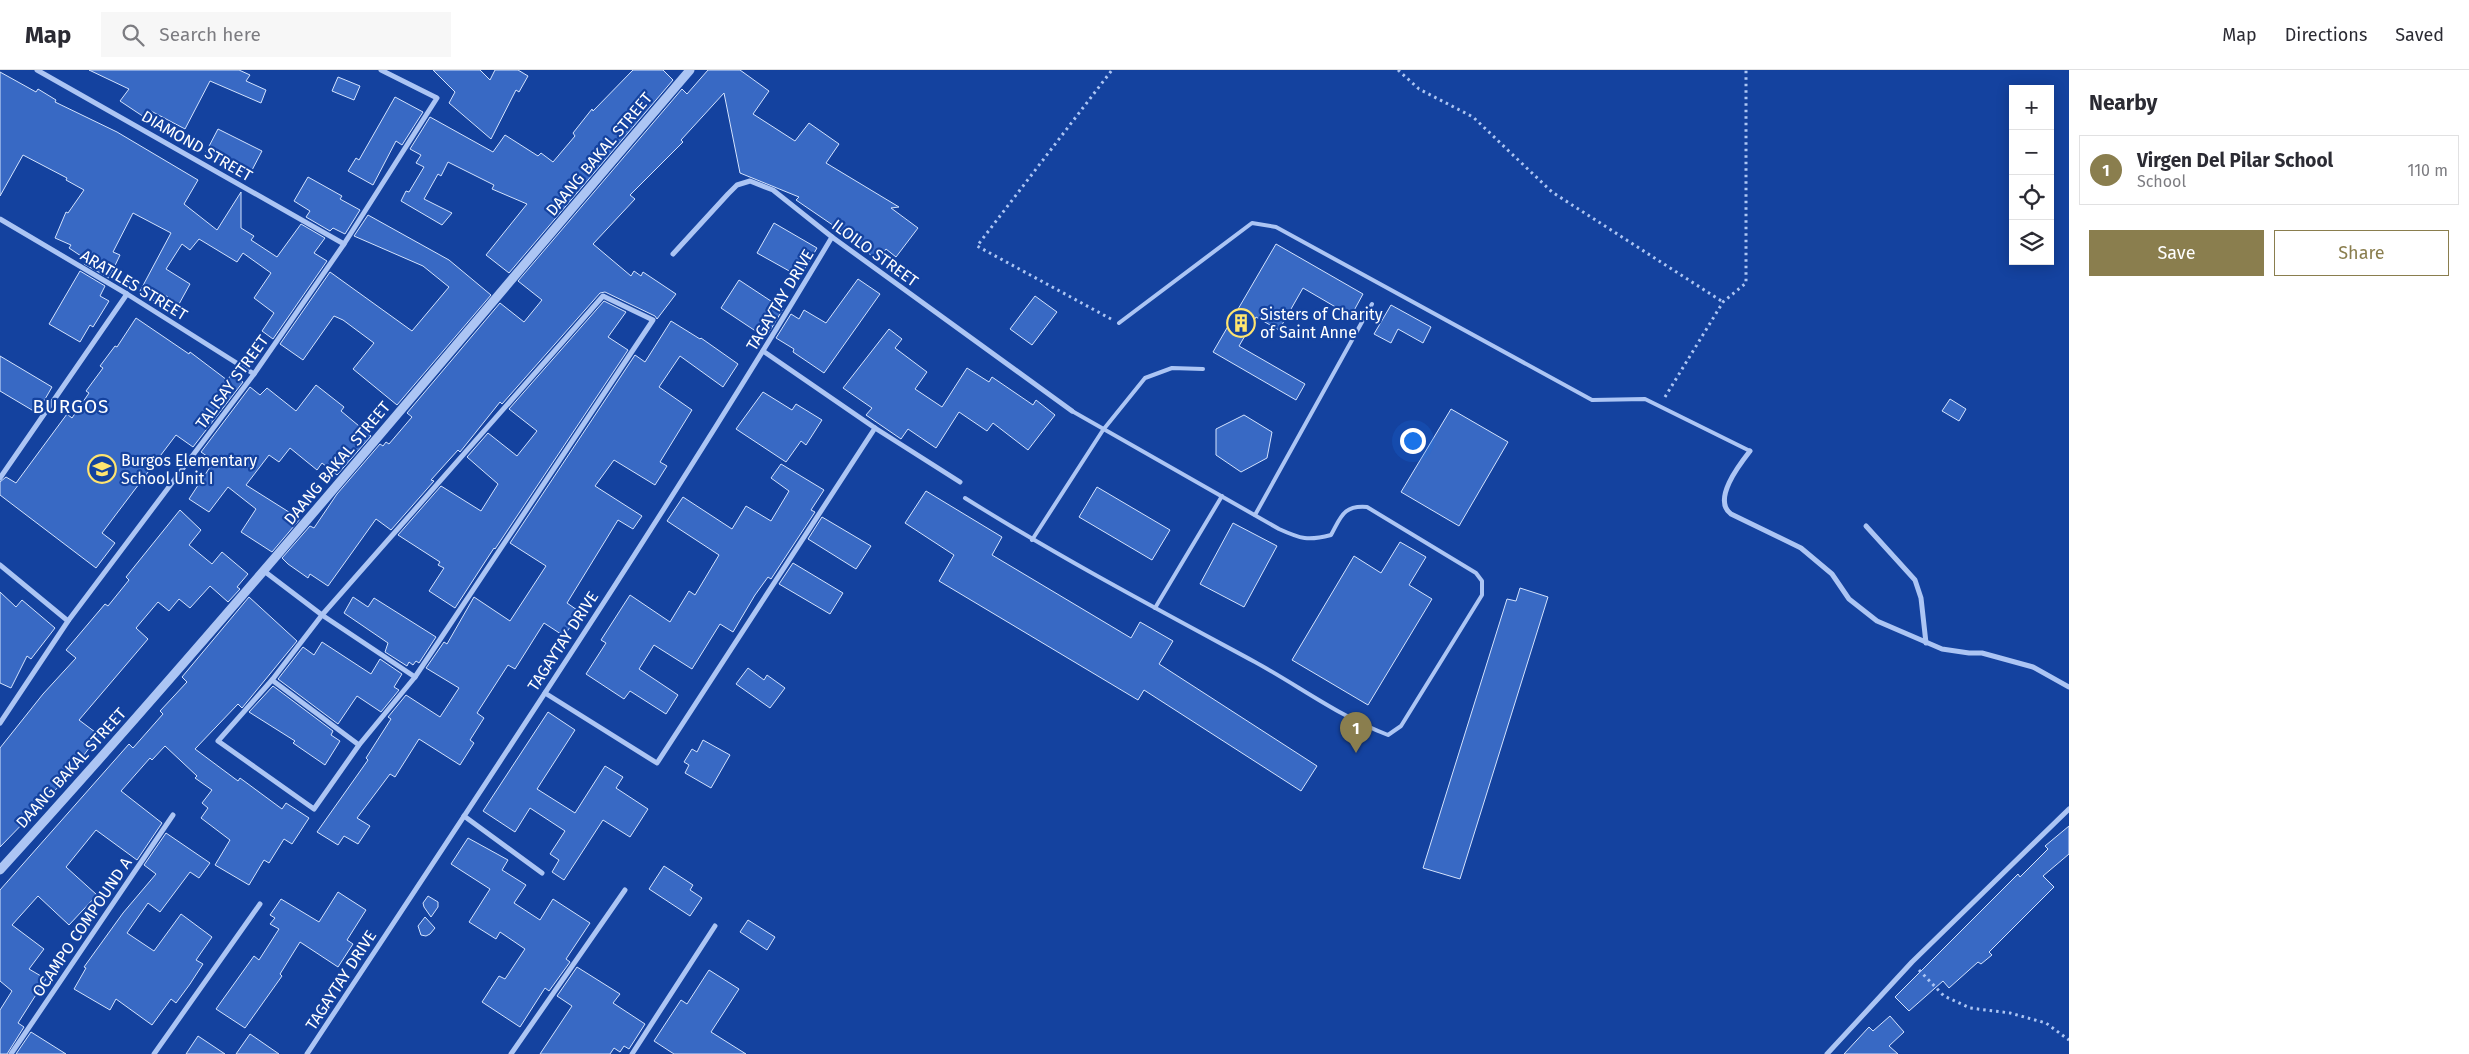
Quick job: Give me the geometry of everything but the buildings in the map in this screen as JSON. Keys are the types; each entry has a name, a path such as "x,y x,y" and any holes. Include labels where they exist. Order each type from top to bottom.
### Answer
{"street":[{"name":"DIAMOND STREET","path":"37,70 344,244"},
{"name":"TALISAY STREET","path":"0,723 68,622 254,374 344,244 436,98 381,70"},
{"name":"DAANG BAKAL STREET","path":"0,870 112,747 264,571 690,70"},
{"name":"ILOILO STREET","path":"673,254 737,185 750,181 773,190 832,237 1072,411"},
{"name":"ARATILES STREET","path":"0,219 127,294 254,374"},
{"name":"TAGAYTAY DRIVE","path":"307,1054 545,693 763,352 832,237"},
{"path":"0,478 127,294"},
{"path":"603,296 653,320 415,677 359,744 314,809 218,741 272,680 322,615 603,296"},
{"path":"763,352 875,428 960,482"},
{"path":"545,693 657,763 875,428"},
{"path":"1750,451 1733,473 1724,504 1726,510 1777,539 1801,548 1832,574 1849,599 1877,621 1926,643 1951,650 1982,653 2033,667 2069,687"},
{"path":"1866,526 1915,580 1921,598 1926,643"},
{"path":"0,565 68,622"},
{"path":"264,571 322,615 415,677"},
{"path":"272,680 359,744"},
{"path":"1827,1054 1912,962 2069,809"},
{"name":"OCAMPO COMPOUND A","path":"12,1054 173,815"},
{"path":"464,816 542,872"},
{"path":"511,1054 625,890"},
{"path":"154,1054 260,904"},
{"path":"632,1054 715,926"}],"lane":[{"path":"1118,323 1252,223 1276,227 1592,400 1645,399 1750,451"},
{"path":"1255,515 1372,304"},
{"path":"1032,540 1103,430 1145,378 1172,368 1203,369"},
{"path":"965,498 1032,540 1292,683 1354,721 1388,735 1402,726 1482,595 1482,581 1476,573 1366,507 1354,506 1343,512 1331,535 1312,540 1298,538 1072,411"},
{"path":"1155,608 1222,496"}],"path":[{"path":"1112,70 977,246 1118,323"},
{"path":"1398,70 1419,89 1473,117 1552,192 1723,302"},
{"path":"1660,406 1723,302 1746,283 1746,70"},
{"path":"1912,962 1944,996 1970,1008 2010,1013 2046,1023 2069,1040"}],"place":[{"name":"Sisters of Charity of Saint Anne","path":"1241,323"},
{"name":"Burgos Elementary School Unit I","path":"102,469"},
{"name":"Virgen Del Pilar School","path":"1356,753"}],"district":[{"name":"BURGOS","path":"71,406"}]}
